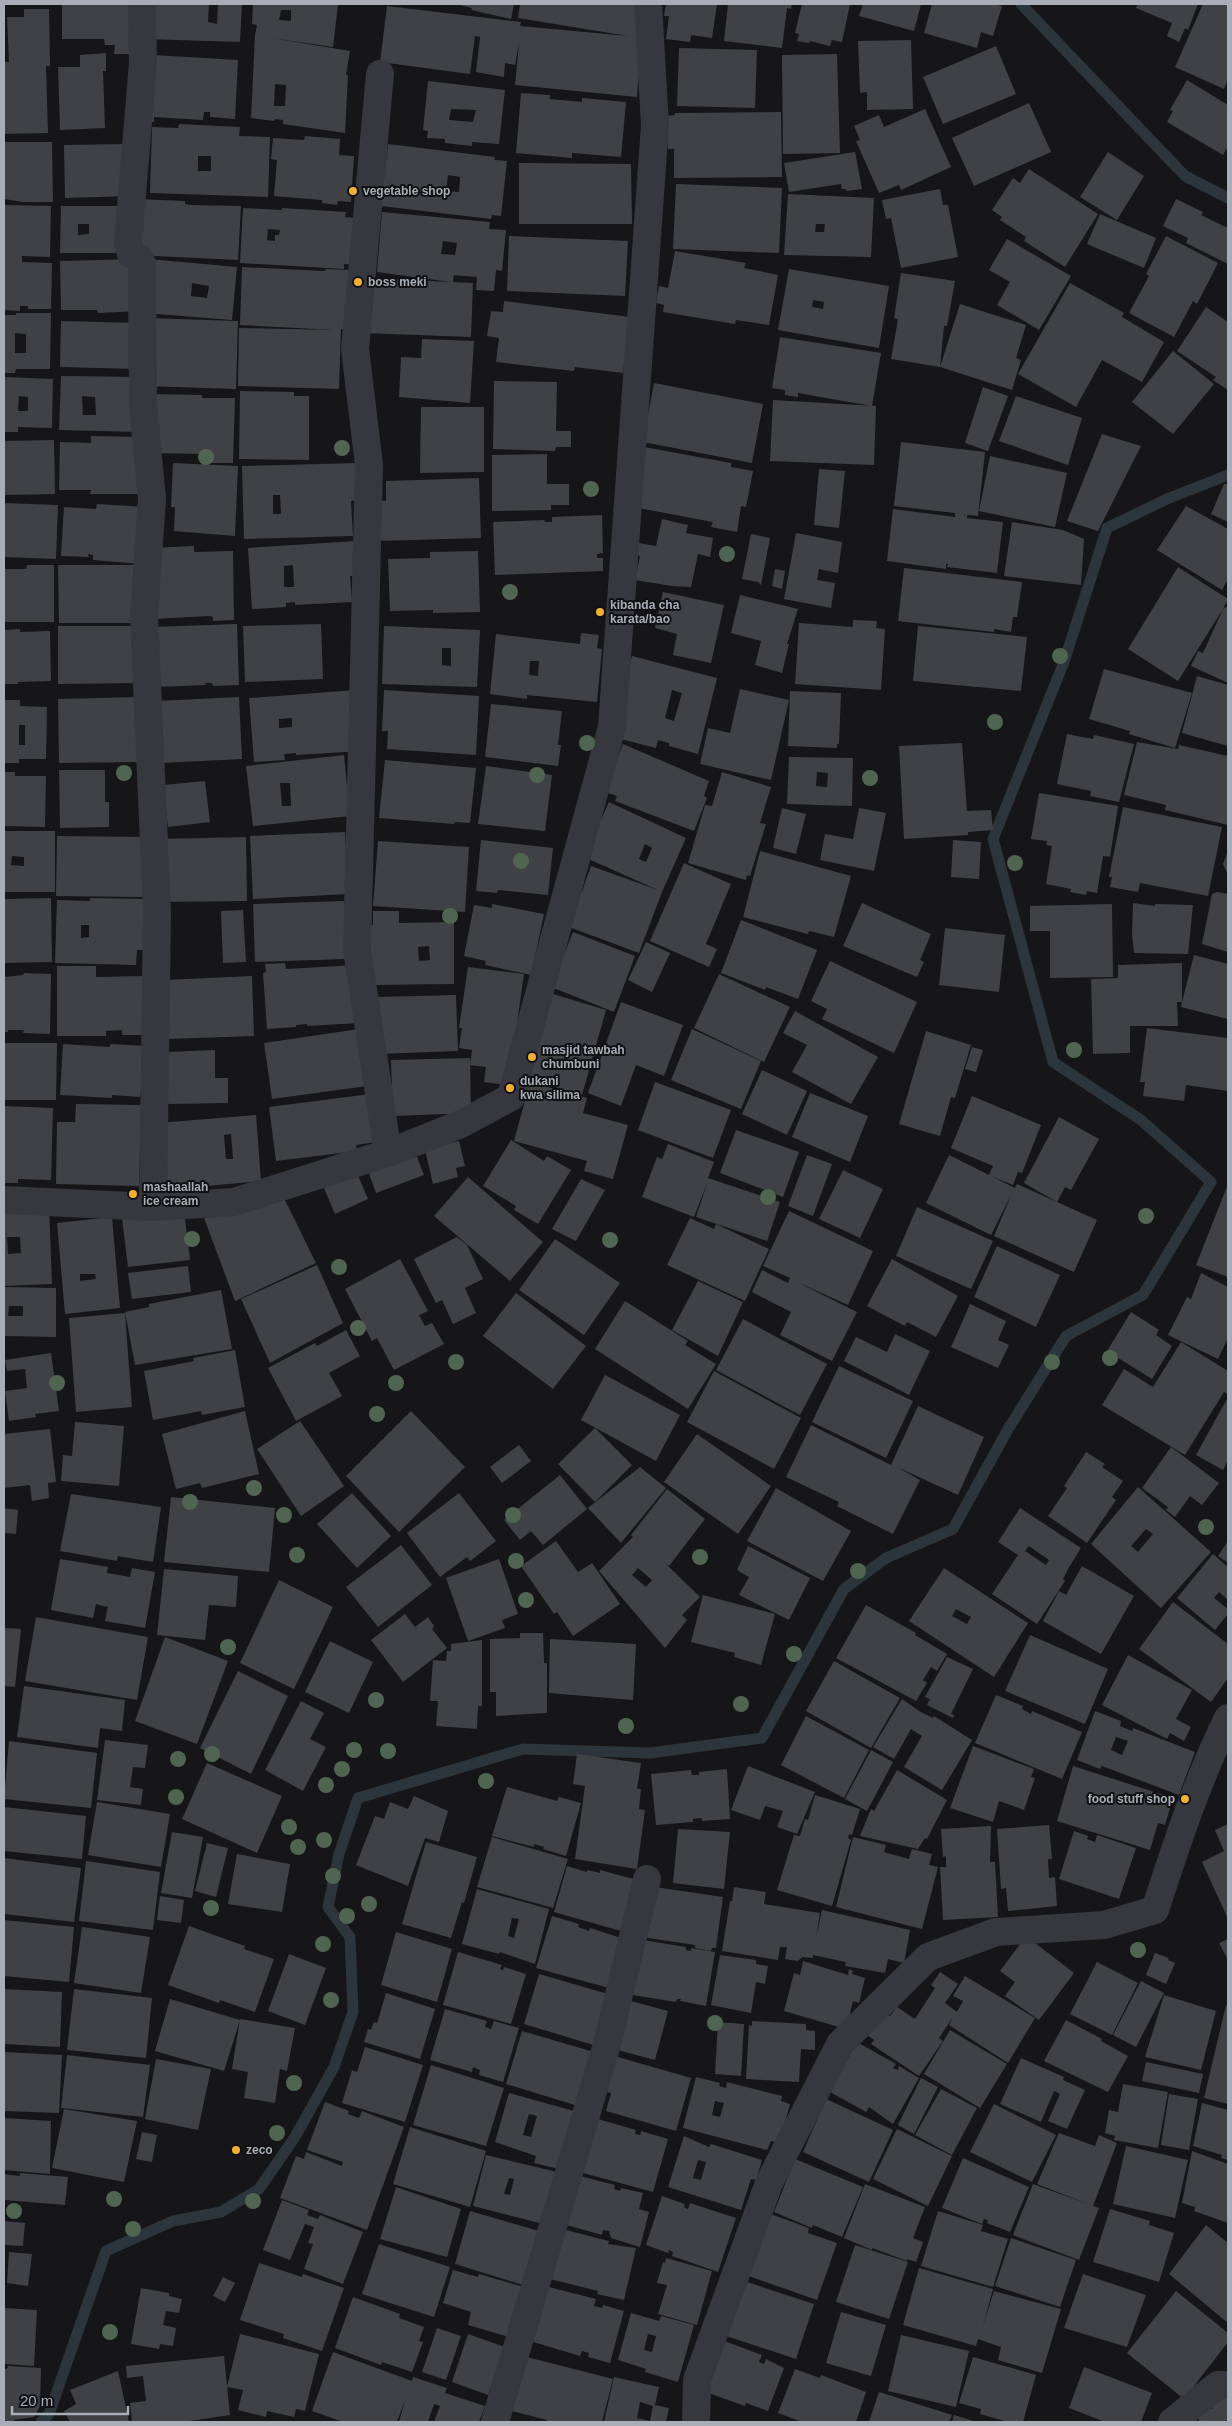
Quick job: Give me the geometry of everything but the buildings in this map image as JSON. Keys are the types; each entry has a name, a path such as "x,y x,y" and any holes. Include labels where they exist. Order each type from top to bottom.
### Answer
{"street":[{"path":"142,4 143,63 128,242 131,254 140,258 142,264 143,406 152,499 144,616 157,911 153,1207"},
{"path":"4,1200 153,1207 234,1202 388,1153 462,1124 511,1097 612,727 655,125 648,4"},
{"path":"380,74 355,349 369,465 356,950 388,1153"},
{"path":"696,2422 697,2380 769,2183 840,2044 928,1957 996,1932 1104,1925 1155,1910 1171,1861 1214,1747 1228,1718"},
{"path":"495,2422 607,2044 647,1879"},
{"path":"1172,2422 1218,2385 1228,2385"}],"waterway":[{"path":"1021,4 1185,176 1228,198"},
{"path":"41,2422 49,2414 106,2251 173,2221 221,2212 259,2189 295,2137 334,2067 353,2012 350,1937 328,1907 339,1854 358,1798 523,1749 650,1753 762,1738 844,1589 886,1558 953,1529 1007,1431 1066,1336 1143,1295 1211,1182 1141,1120 1053,1062 993,839 1064,662 1107,528 1167,499 1228,475"}],"place":[{"name":"vegetable shop","path":"353,191"},
{"name":"boss meki","path":"358,282"},
{"name":"kibanda cha karata/bao","path":"600,612"},
{"name":"masjid tawbah chumbuni","path":"532,1057"},
{"name":"dukani kwa silima","path":"510,1088"},
{"name":"mashaallah ice cream","path":"133,1194"},
{"name":"food stuff shop","path":"1185,1799"},
{"name":"zeco","path":"236,2150"}]}
